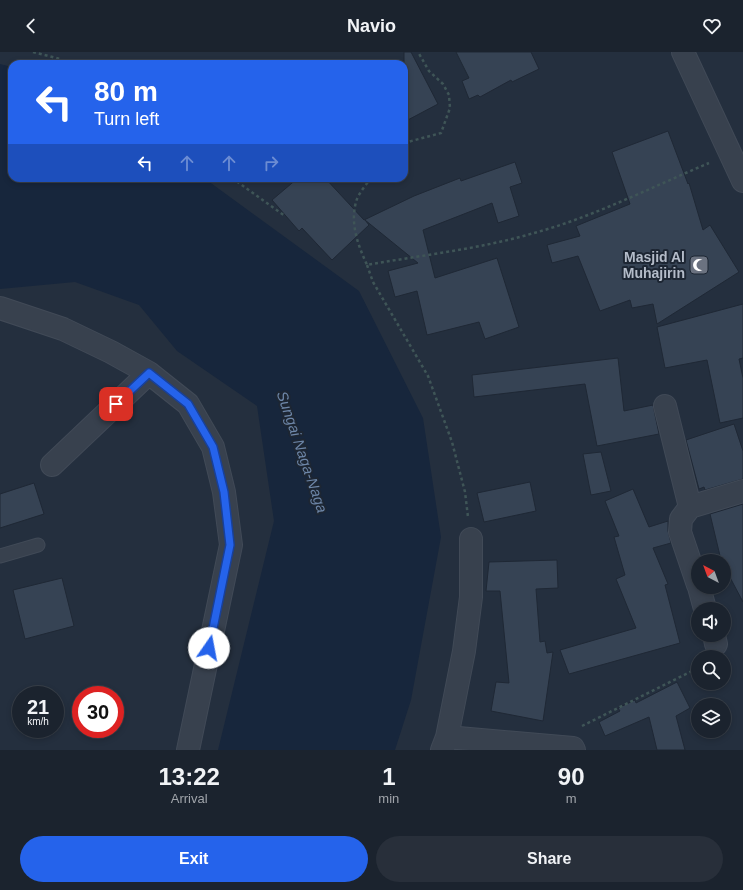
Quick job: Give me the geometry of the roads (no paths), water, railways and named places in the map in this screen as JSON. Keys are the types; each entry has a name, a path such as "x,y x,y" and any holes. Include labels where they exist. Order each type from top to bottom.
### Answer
{"street":[{"path":"683,52 743,181"},
{"path":"0,308 63,329 111,352 149,373 188,404 213,447 224,492 230,545 188,750"},
{"path":"52,465 149,373"},
{"path":"665,406 690,507"},
{"path":"691,565 680,532 681,519 690,507 743,491"},
{"path":"471,539 471,597 464,651 445,743 574,749"}],"lane":[{"path":"0,556 38,545"}],"water":[{"name":"Sungai Naga-Naga","path":"0,64 8,66 8,182 209,182 359,291 423,418 441,537 411,700 395,750 218,750 274,521 257,406 177,351 139,305 75,282 0,289"}],"place":[{"name":"Masjid Al Muhajirin","path":"699,265"}]}
